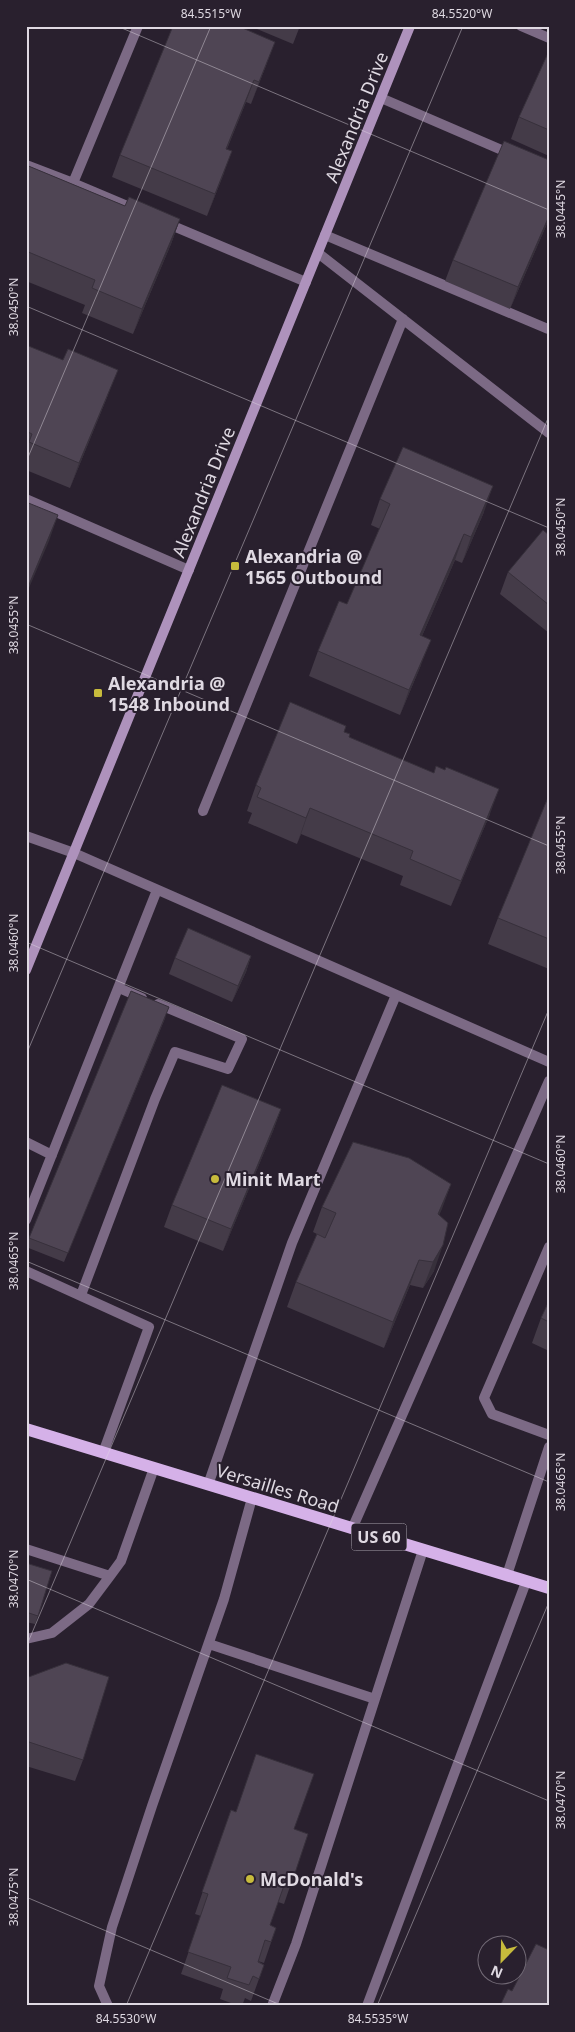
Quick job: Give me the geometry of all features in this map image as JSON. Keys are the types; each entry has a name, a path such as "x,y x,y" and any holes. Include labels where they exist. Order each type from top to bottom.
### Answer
{"main road":[{"name":"Alexandria Drive","path":"26,970 31,946 74,853 410,26"},
{"name":"Versailles Road","path":"26,1429 549,1588"}],"lane":[{"path":"73,183 138,26"},
{"path":"522,26 549,38"},
{"path":"381,98 522,160"},
{"path":"26,165 73,183 306,282"},
{"path":"325,235 549,328"},
{"path":"318,252 549,434"},
{"path":"203,810 403,319"},
{"path":"26,499 189,570"},
{"path":"26,836 74,853 549,1062"},
{"path":"26,1220 157,890"},
{"path":"81,1295 151,1109 175,1052 228,1069 242,1040 119,988"},
{"path":"208,1485 292,1244 396,995"},
{"path":"352,1529 549,1081"},
{"path":"26,1142 52,1155"},
{"path":"549,1247 484,1398 492,1414 549,1435"},
{"path":"26,1271 149,1327 103,1453"},
{"path":"507,1575 549,1447"},
{"path":"26,1639 52,1633 89,1604 110,1576 121,1561 154,1468"},
{"path":"108,2006 100,1986 112,1928 152,1806 210,1644 252,1498"},
{"path":"26,1549 110,1576"},
{"path":"272,2006 296,1944 422,1550"},
{"path":"367,2006 526,1582"},
{"path":"210,1644 375,1699"}],"building":[{"path":"173,26 238,26 275,42 259,82 254,80 226,149 232,151 215,194 120,155"},
{"path":"549,51 549,130 519,117"},
{"path":"504,141 549,160 549,216 518,287 453,260"},
{"path":"26,165 125,206 129,197 180,219 142,309 92,288 95,280 26,251"},
{"path":"26,345 63,360 68,349 118,370 79,463 29,442 32,434 26,431"},
{"path":"403,447 493,486 471,537 464,534 420,635 431,640 409,690 318,651 339,601 347,604 390,504 380,499"},
{"path":"26,502 58,515 26,592"},
{"path":"543,530 549,535 549,605 508,572"},
{"path":"290,702 346,726 344,732 350,734 349,737 434,773 436,766 445,770 446,767 499,789 461,881 410,859 413,851 310,808 306,818 257,797 261,788 256,785"},
{"path":"549,795 549,939 498,918"},
{"path":"188,928 251,956 238,986 175,958"},
{"path":"131,991 169,1007 68,1253 29,1238"},
{"path":"222,1085 281,1109 231,1229 172,1205"},
{"path":"353,1142 409,1158 451,1184 438,1214 448,1223 443,1245 433,1262 419,1260 393,1322 296,1282 317,1234 325,1238 336,1213 322,1207"},
{"path":"549,1301 549,1322 541,1318"},
{"path":"26,1563 52,1571 38,1616 26,1612"},
{"path":"66,1663 109,1677 83,1760 26,1741 26,1678"},
{"name":"McDonald's","path":"256,1754 314,1774 294,1829 308,1834 292,1882 286,1880 270,1925 276,1928 271,1942 265,1940 258,1962 264,1965 259,1979 253,1976 249,1985 227,1978 231,1967 188,1952 208,1894 202,1892 231,1810 236,1812"},
{"path":"536,1944 549,1950 548,2006 500,2006 508,1989 512,1991 516,1984 528,1984 528,1960"}],"place":[{"name":"Alexandria @ 1565 Outbound","path":"235,566"},
{"name":"Alexandria @ 1548 Inbound","path":"98,693"},
{"name":"Minit Mart","path":"215,1179"},
{"name":"McDonald's","path":"250,1879"}]}
